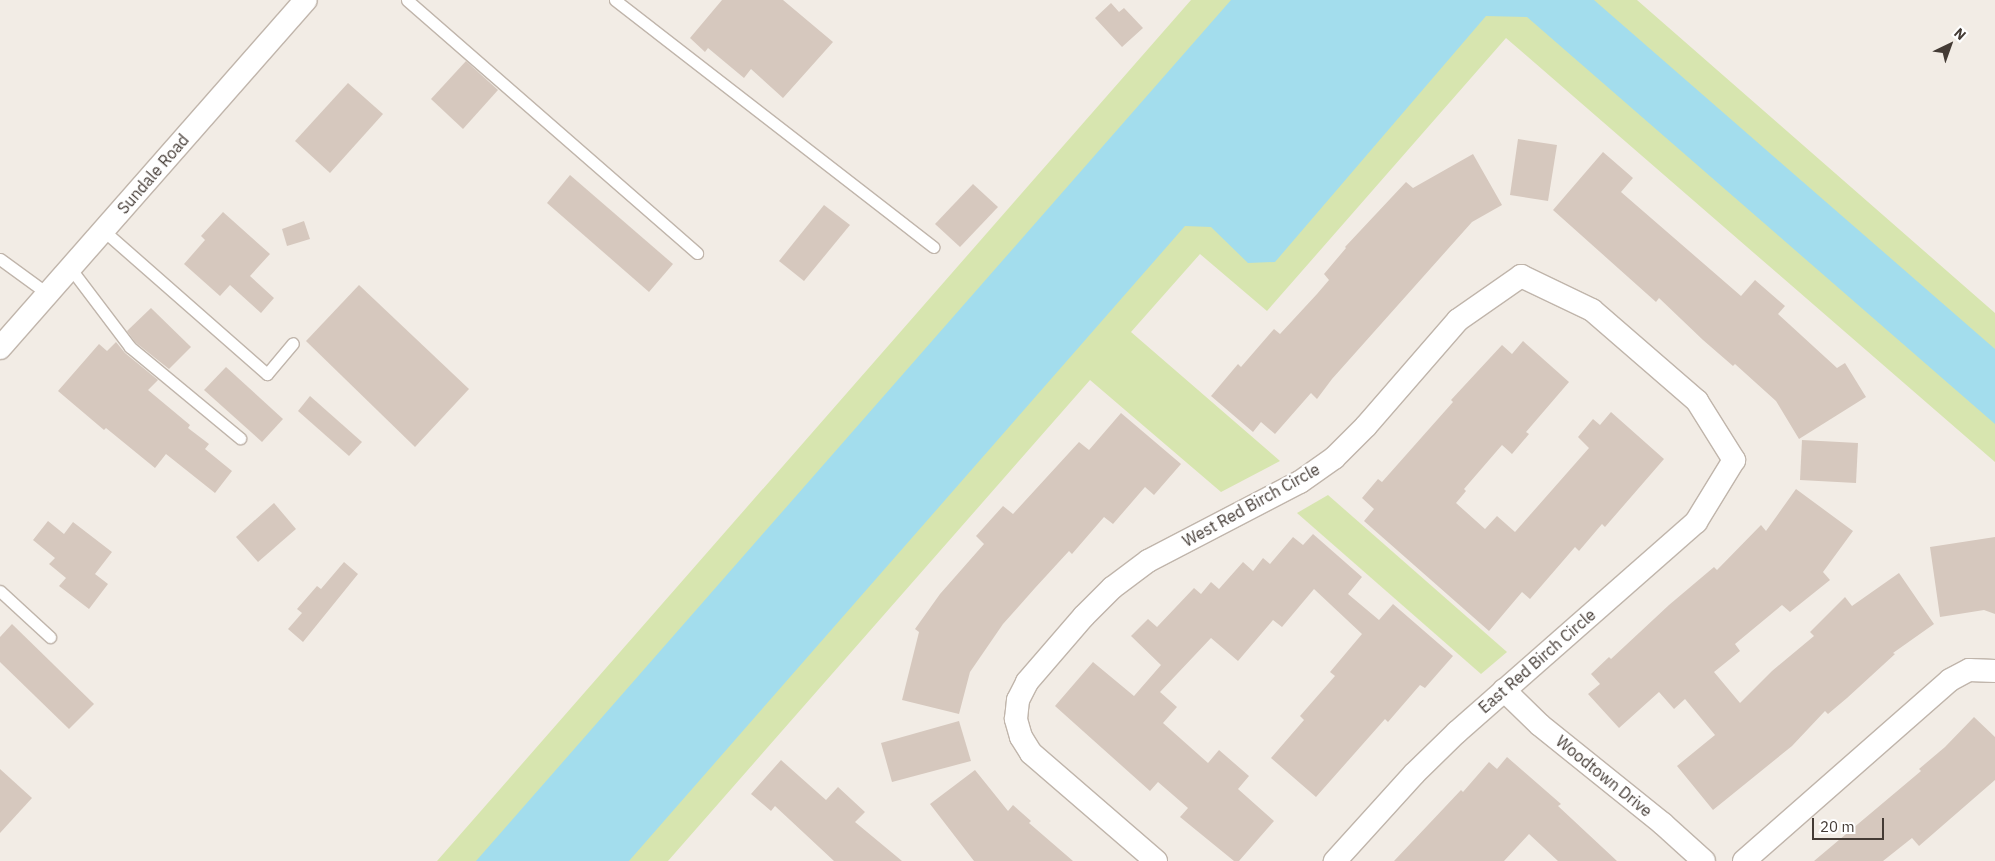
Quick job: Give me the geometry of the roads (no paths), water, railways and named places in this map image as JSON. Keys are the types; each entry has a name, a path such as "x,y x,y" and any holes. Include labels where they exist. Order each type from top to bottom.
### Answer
{"street":[{"name":"Sundale Road","path":"0,348 306,0"},
{"name":"East Red Birch Circle","path":"1335,861 1421,767 1457,732 1696,522 1734,460 1697,401 1592,310 1521,276"},
{"name":"West Red Birch Circle","path":"1156,861 1031,753 1021,737 1016,719 1018,700 1027,682 1084,616 1112,588 1148,561 1300,482 1334,458 1366,426 1458,320 1521,276"},
{"path":"1744,861 1950,680 1969,670 1989,670"},
{"name":"Woodtown Drive","path":"1504,690 1540,725 1663,824 1704,861"}],"lane":[{"path":"407,0 697,253"},
{"path":"615,0 933,247"},
{"path":"104,231 267,374 294,342"},
{"path":"0,259 48,294"},
{"path":"71,268 130,346 240,438"},
{"path":"0,591 50,637"}],"water":[{"path":"1231,0 1594,0 1995,349 1995,424 1527,17 1486,16 1275,262 1248,263 1211,227 1185,226 629,861 476,861"}]}
